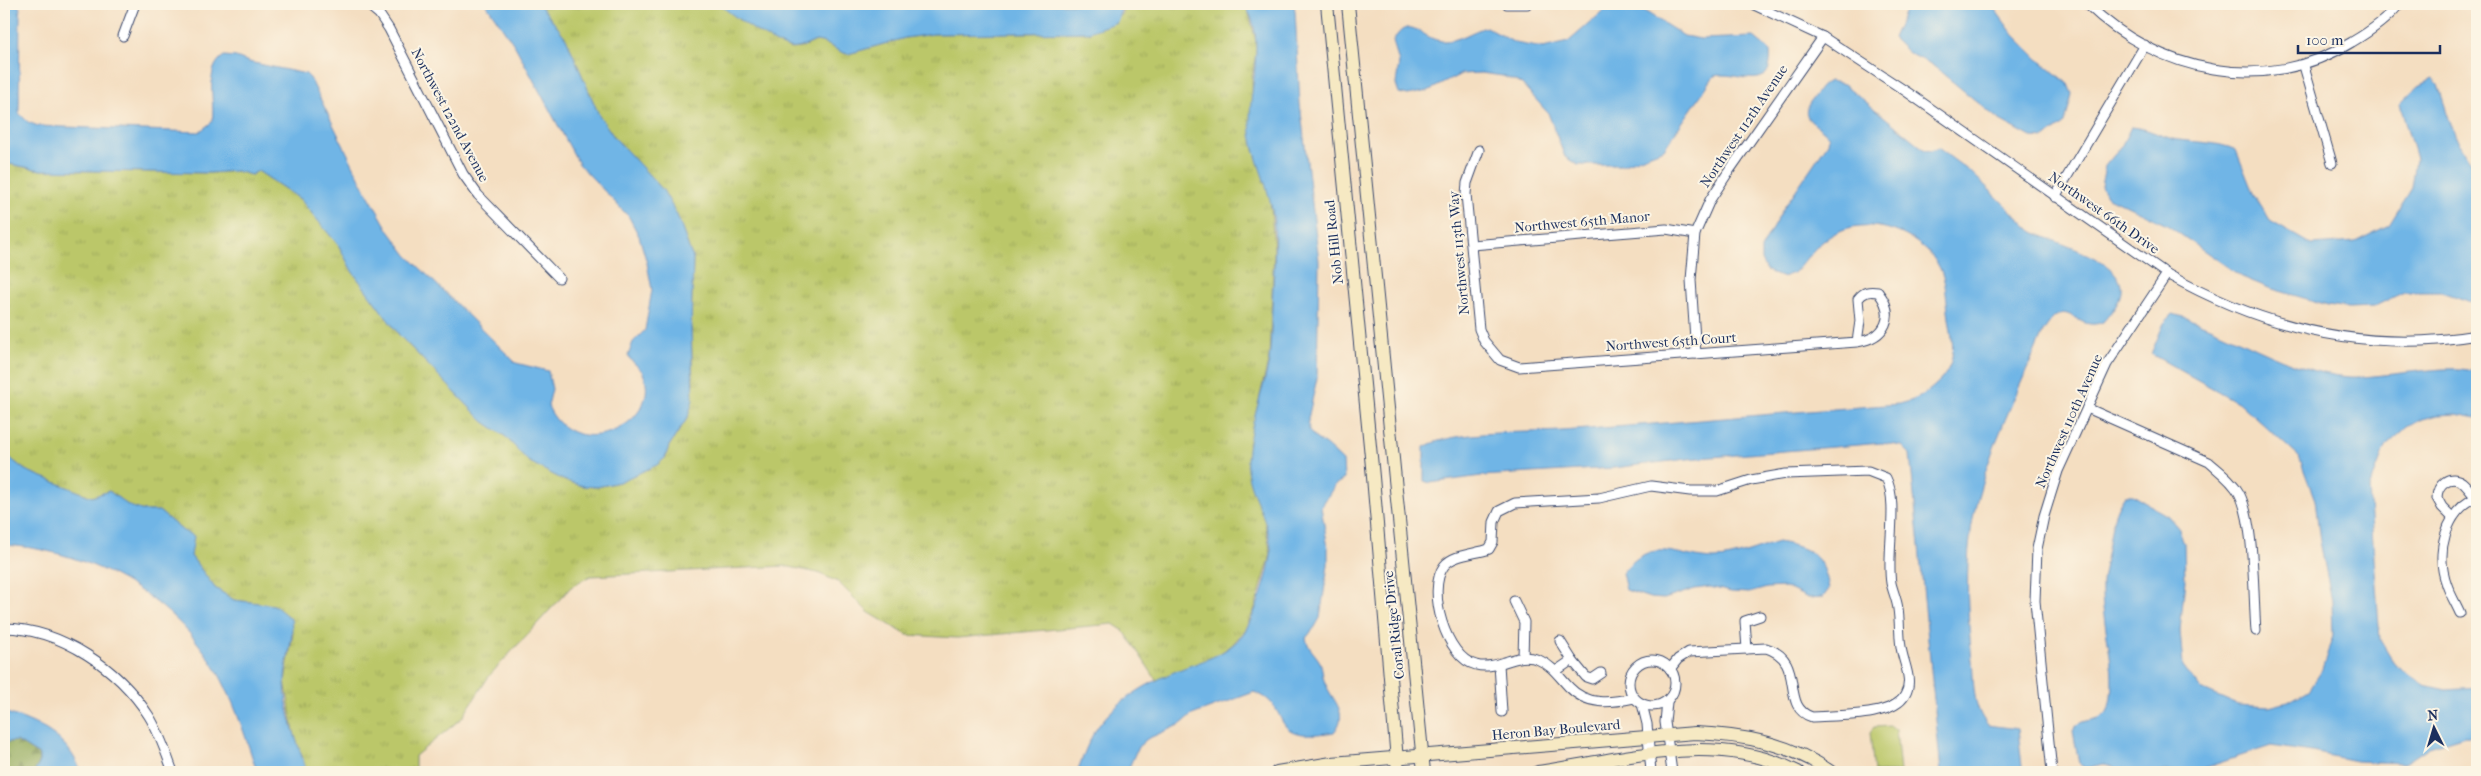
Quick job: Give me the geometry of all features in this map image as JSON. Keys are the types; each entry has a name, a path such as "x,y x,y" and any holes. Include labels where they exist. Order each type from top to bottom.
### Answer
{"main road":[{"name":"Nob Hill Road","path":"1327,4 1373,477"},
{"name":"Coral Ridge Drive","path":"1348,4 1393,475 1424,772"},
{"name":"Coral Ridge Drive","path":"1373,477 1398,772"},
{"name":"Heron Bay Boulevard","path":"1277,772 1332,763 1648,737 1729,734 1761,740 1793,751 1831,772"},
{"path":"1538,772 1650,754 1699,749 1730,750 1760,757 1798,772"}],"street":[{"path":"123,36 135,4"},
{"name":"Northwest 122nd Avenue","path":"367,4 379,14 389,29 463,174 478,195 559,278"},
{"path":"1507,4 1528,4"},
{"name":"Northwest 66th Drive","path":"1752,4 1823,37 1907,92 2167,274 2201,293 2272,322 2309,331 2391,342 2433,341 2477,335"},
{"path":"2087,4 2102,18 2145,45 2181,61 2217,70 2247,72 2304,66 2340,50 2372,30 2399,4"},
{"name":"Northwest 112th Avenue","path":"1696,354 1691,280 1695,234 1710,200 1823,37"},
{"path":"2055,197 2145,45"},
{"path":"2304,66 2332,162"},
{"name":"Northwest 113th Way","path":"1480,150 1467,183 1479,329 1484,341 1493,352"},
{"name":"Northwest 65th Manor","path":"1472,245 1666,229 1695,234"},
{"name":"Northwest 110th Avenue","path":"2052,772 2035,601 2038,549 2044,516 2058,472 2086,408 2119,344 2167,274"},
{"name":"Northwest 65th Court","path":"1493,352 1500,360 1519,367 1856,342 1871,340 1879,335 1884,327 1886,316 1883,299 1878,292 1862,293 1858,299 1860,322 1856,342"},
{"path":"2086,408 2209,462 2225,476 2238,492 2249,524 2256,631"},
{"path":"1634,698 1595,702 1581,697 1556,671 1537,659 1523,657 1487,667 1474,665 1463,659 1445,633 1440,615 1439,577 1444,566 1452,559 1489,549 1493,542 1494,522 1499,511 1505,506 1515,503 1599,498 1651,486 1690,491 1717,491 1751,480 1786,474 1868,471 1886,478 1891,488 1888,552 1891,583 1898,609 1901,647 1908,671 1906,695 1899,702 1887,709 1812,718 1803,715 1797,708 1789,667 1785,658 1776,651 1766,648 1689,652 1678,659 1670,669"},
{"path":"2452,517 2439,503 2437,493 2441,484 2446,481 2456,480 2465,485 2476,497 2452,517 2444,540 2443,568 2446,583 2460,613"},
{"path":"1514,601 1524,622 1523,657"},
{"path":"1747,649 1745,620 1760,616"},
{"path":"4,628 39,634 63,642 87,654 112,672 132,693 149,716 162,740 173,772"},
{"path":"1560,641 1586,677 1592,679 1602,673"},
{"path":"1556,671 1572,660"},
{"path":"1667,702 1653,707 1642,704 1634,698 1628,684 1629,677 1637,665 1651,660 1665,664 1670,669 1676,682 1664,712 1672,772"},
{"path":"1499,664 1502,712"},
{"path":"1642,704 1648,737 1651,772"}],"green space":[{"path":"539,4 719,4 779,44 791,49 801,48 816,41 825,43 848,54 905,38 933,34 1089,32 1122,14 1123,4 1243,4 1248,10 1257,45 1252,78 1254,150 1270,193 1274,250 1269,358 1249,442 1247,469 1265,523 1271,555 1254,611 1244,631 1232,645 1215,657 1157,681 1124,631 1113,624 957,638 907,635 868,612 838,582 818,573 785,566 590,576 571,587 489,676 462,718 415,756 415,772 307,772 295,737 285,681 293,633 274,605 234,600 215,588 191,556 193,536 183,531 159,511 144,511 129,506 109,491 92,497 25,470 10,458 4,439 4,163 41,170 210,173 236,171 251,175 258,171 300,199 339,246 352,271 400,336 483,421 506,437 528,461 563,480 583,486 597,487 619,482 665,458 669,446 688,417 693,384 691,327 693,259 677,215 663,190 614,137 599,115 566,38"},
{"path":"1891,726 1896,730 1900,772 1874,772 1870,732 1874,727"},
{"path":"17,741 39,755 39,764 34,772 4,772 4,746 8,742"}],"water":[{"path":"4,4 17,4 20,8 19,113 28,122 38,126 199,132 212,122 212,77 218,62 224,56 236,57 249,62 306,74 310,78 366,191 389,231 407,255 516,363 548,371 552,389 548,406 561,424 577,433 596,435 614,431 630,421 641,407 646,391 643,373 628,356 633,342 645,330 652,290 639,236 629,217 579,164 515,46 486,4 539,4 566,38 599,115 614,137 663,190 677,215 693,259 691,327 693,400 688,417 669,446 665,458 657,465 619,482 597,487 583,486 563,480 528,461 506,437 483,421 400,336 352,271 339,246 300,199 258,171 251,175 236,171 210,173 41,170 4,163"},
{"path":"719,4 1123,4 1117,22 1089,32 933,34 905,38 848,54 825,43 816,41 797,48 782,45 753,29"},
{"path":"1243,4 1294,4 1295,11 1300,104 1319,261 1317,378 1308,419 1309,431 1343,461 1344,479 1335,485 1321,507 1328,548 1328,565 1320,618 1306,638 1310,648 1320,662 1325,682 1338,707 1340,719 1334,732 1297,733 1288,729 1274,706 1267,699 1254,692 1192,715 1181,724 1147,739 1138,747 1127,772 1077,772 1088,744 1097,728 1115,708 1150,684 1174,672 1213,657 1231,646 1238,639 1245,631 1261,595 1271,556 1270,539 1250,483 1247,459 1250,434 1269,361 1275,235 1270,198 1251,136 1250,109 1256,44 1250,16"},
{"path":"1908,4 1991,4 2013,34 2038,59 2068,84 2072,94 2065,123 2045,138 2031,137 1998,119 1931,64 1909,53 1893,38"},
{"path":"1625,5 1646,12 1684,36 1701,39 1754,37 1770,50 1770,64 1766,73 1761,77 1714,76 1664,149 1621,165 1578,165 1565,157 1548,113 1522,84 1503,76 1481,73 1461,74 1428,91 1408,95 1399,93 1396,84 1399,63 1393,41 1405,28 1416,29 1434,39 1448,41 1486,27 1515,43 1543,48 1568,42 1607,8"},
{"path":"2433,79 2438,85 2458,141 2469,161 2477,169 2477,302 2441,292 2404,292 2373,307 2348,308 2328,305 2269,288 2242,277 2167,225 2106,196 2101,186 2105,166 2121,147 2131,127 2147,130 2173,139 2221,145 2236,150 2253,193 2270,221 2312,245 2355,242 2389,225 2412,188 2416,159 2400,104 2419,86"},
{"path":"1830,81 1844,84 1925,150 1931,151 1938,148 1973,174 2032,231 2088,254 2114,272 2120,283 2119,299 2103,322 2085,323 2072,316 2059,314 2043,332 1996,441 1975,509 1969,546 1968,584 1969,622 1976,703 1988,725 2018,729 2022,767 2013,772 1941,772 1910,454 1902,446 1882,443 1687,459 1614,468 1481,476 1430,483 1424,481 1424,447 1453,438 1491,433 1562,431 1899,404 1921,396 1942,378 1948,370 1952,352 1945,286 1937,263 1916,242 1888,229 1857,226 1842,230 1829,237 1815,249 1794,273 1782,277 1772,274 1766,270 1761,260 1761,249 1783,209 1828,143 1829,137 1810,120 1806,112 1818,90"},
{"path":"2173,314 2217,330 2281,359 2326,374 2362,377 2453,369 2477,373 2477,418 2456,414 2438,415 2423,419 2407,427 2385,447 2369,489 2380,640 2395,665 2424,685 2446,690 2477,688 2477,737 2465,736 2429,747 2405,763 2356,761 2271,746 2192,772 2116,772 2113,766 2104,764 2085,768 2079,763 2073,731 2081,723 2103,716 2107,713 2109,707 2112,676 2102,598 2102,582 2114,518 2125,495 2133,495 2168,516 2179,529 2184,543 2185,580 2180,631 2183,666 2201,689 2238,705 2269,707 2288,702 2309,690 2321,672 2333,636 2332,601 2320,541 2315,500 2299,457 2241,404 2151,354 2164,323"},
{"path":"4,439 10,458 25,470 92,497 109,491 129,506 144,511 159,511 183,531 194,536 191,556 215,588 234,600 274,605 291,619 292,634 285,673 287,704 307,772 257,772 237,714 222,680 204,651 183,626 158,603 130,584 101,569 69,557 37,549 4,545"},
{"path":"1778,542 1799,547 1814,555 1819,561 1827,577 1829,589 1823,597 1808,598 1785,587 1767,588 1749,593 1731,592 1710,587 1695,589 1664,599 1650,598 1626,590 1622,573 1634,561 1645,554 1655,551 1666,551 1700,558 1722,559"},
{"path":"4,712 40,726 60,740 68,749 81,772 34,772 39,764 39,755 17,741 8,742 4,746"}]}
